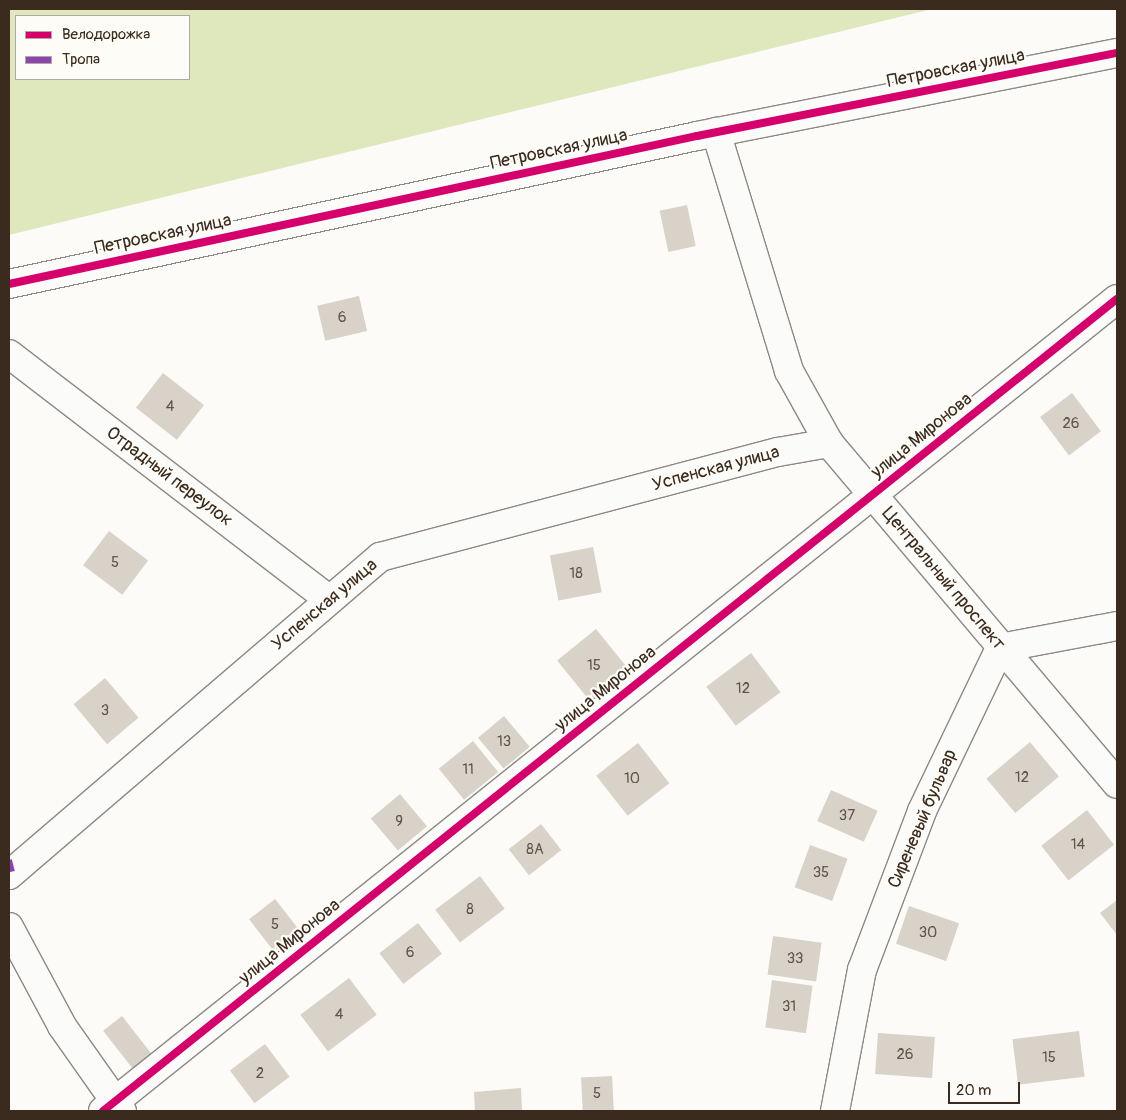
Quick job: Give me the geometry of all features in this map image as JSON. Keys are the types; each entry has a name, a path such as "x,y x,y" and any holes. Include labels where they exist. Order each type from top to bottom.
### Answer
{"street":[{"name":"Петровская улица","path":"9,284 716,132 1117,53"},
{"name":"Центральный проспект","path":"716,132 789,371 829,442 1000,648 1117,784"},
{"name":"улица Миронова","path":"113,1108 1117,299"},
{"name":"Отрадный переулок","path":"9,354 330,600"},
{"name":"Успенская улица","path":"9,875 380,557 778,452 829,442"},
{"path":"1000,648 1117,626"},
{"name":"Сиреневый бульвар","path":"835,1111 862,970 922,811 1000,648"},
{"path":"9,927 62,1026 113,1108"}],"green space":[{"path":"9,9 932,9 9,235"}],"building":[{"path":"687,205 696,246 668,252 660,211"},
{"path":"359,296 367,331 325,341 317,306"},
{"path":"163,373 204,405 177,440 136,408"},
{"path":"1072,393 1101,431 1069,455 1040,417"},
{"path":"109,531 148,560 122,595 83,565"},
{"path":"593,547 602,592 559,601 550,555"},
{"path":"596,629 630,671 591,702 557,660"},
{"path":"751,653 780,692 736,726 706,687"},
{"path":"105,678 138,718 107,744 74,704"},
{"path":"504,716 530,747 504,768 478,738"},
{"path":"473,741 498,772 464,800 439,769"},
{"path":"1030,742 1059,776 1015,813 986,779"},
{"path":"638,743 669,783 628,816 596,776"},
{"path":"831,790 878,811 864,842 817,821"},
{"path":"400,794 427,826 398,851 371,818"},
{"path":"1087,810 1114,845 1068,880 1041,846"},
{"path":"541,824 561,850 529,875 509,849"},
{"path":"810,845 848,859 832,901 795,887"},
{"path":"480,876 505,909 460,942 435,910"},
{"path":"275,899 300,931 274,952 249,919"},
{"path":"1117,900 1117,935 1100,913"},
{"path":"909,906 959,923 946,961 896,944"},
{"path":"418,923 442,954 403,984 379,953"},
{"path":"773,936 822,943 816,981 768,975"},
{"path":"349,978 377,1015 328,1051 300,1015"},
{"path":"772,980 813,986 806,1033 765,1028"},
{"path":"122,1016 156,1059 137,1074 103,1031"},
{"path":"1079,1031 1085,1077 1018,1085 1012,1039"},
{"path":"878,1033 935,1037 932,1078 875,1074"},
{"path":"265,1044 290,1077 255,1103 230,1070"},
{"path":"612,1076 614,1111 583,1111 581,1078"},
{"path":"521,1088 522,1111 475,1111 474,1092"}],"marked path":[{"path":"9,860 12,872"}],"cycle path":[{"path":"9,284 697,136 1117,53"},
{"path":"103,1111 1117,299"}]}
